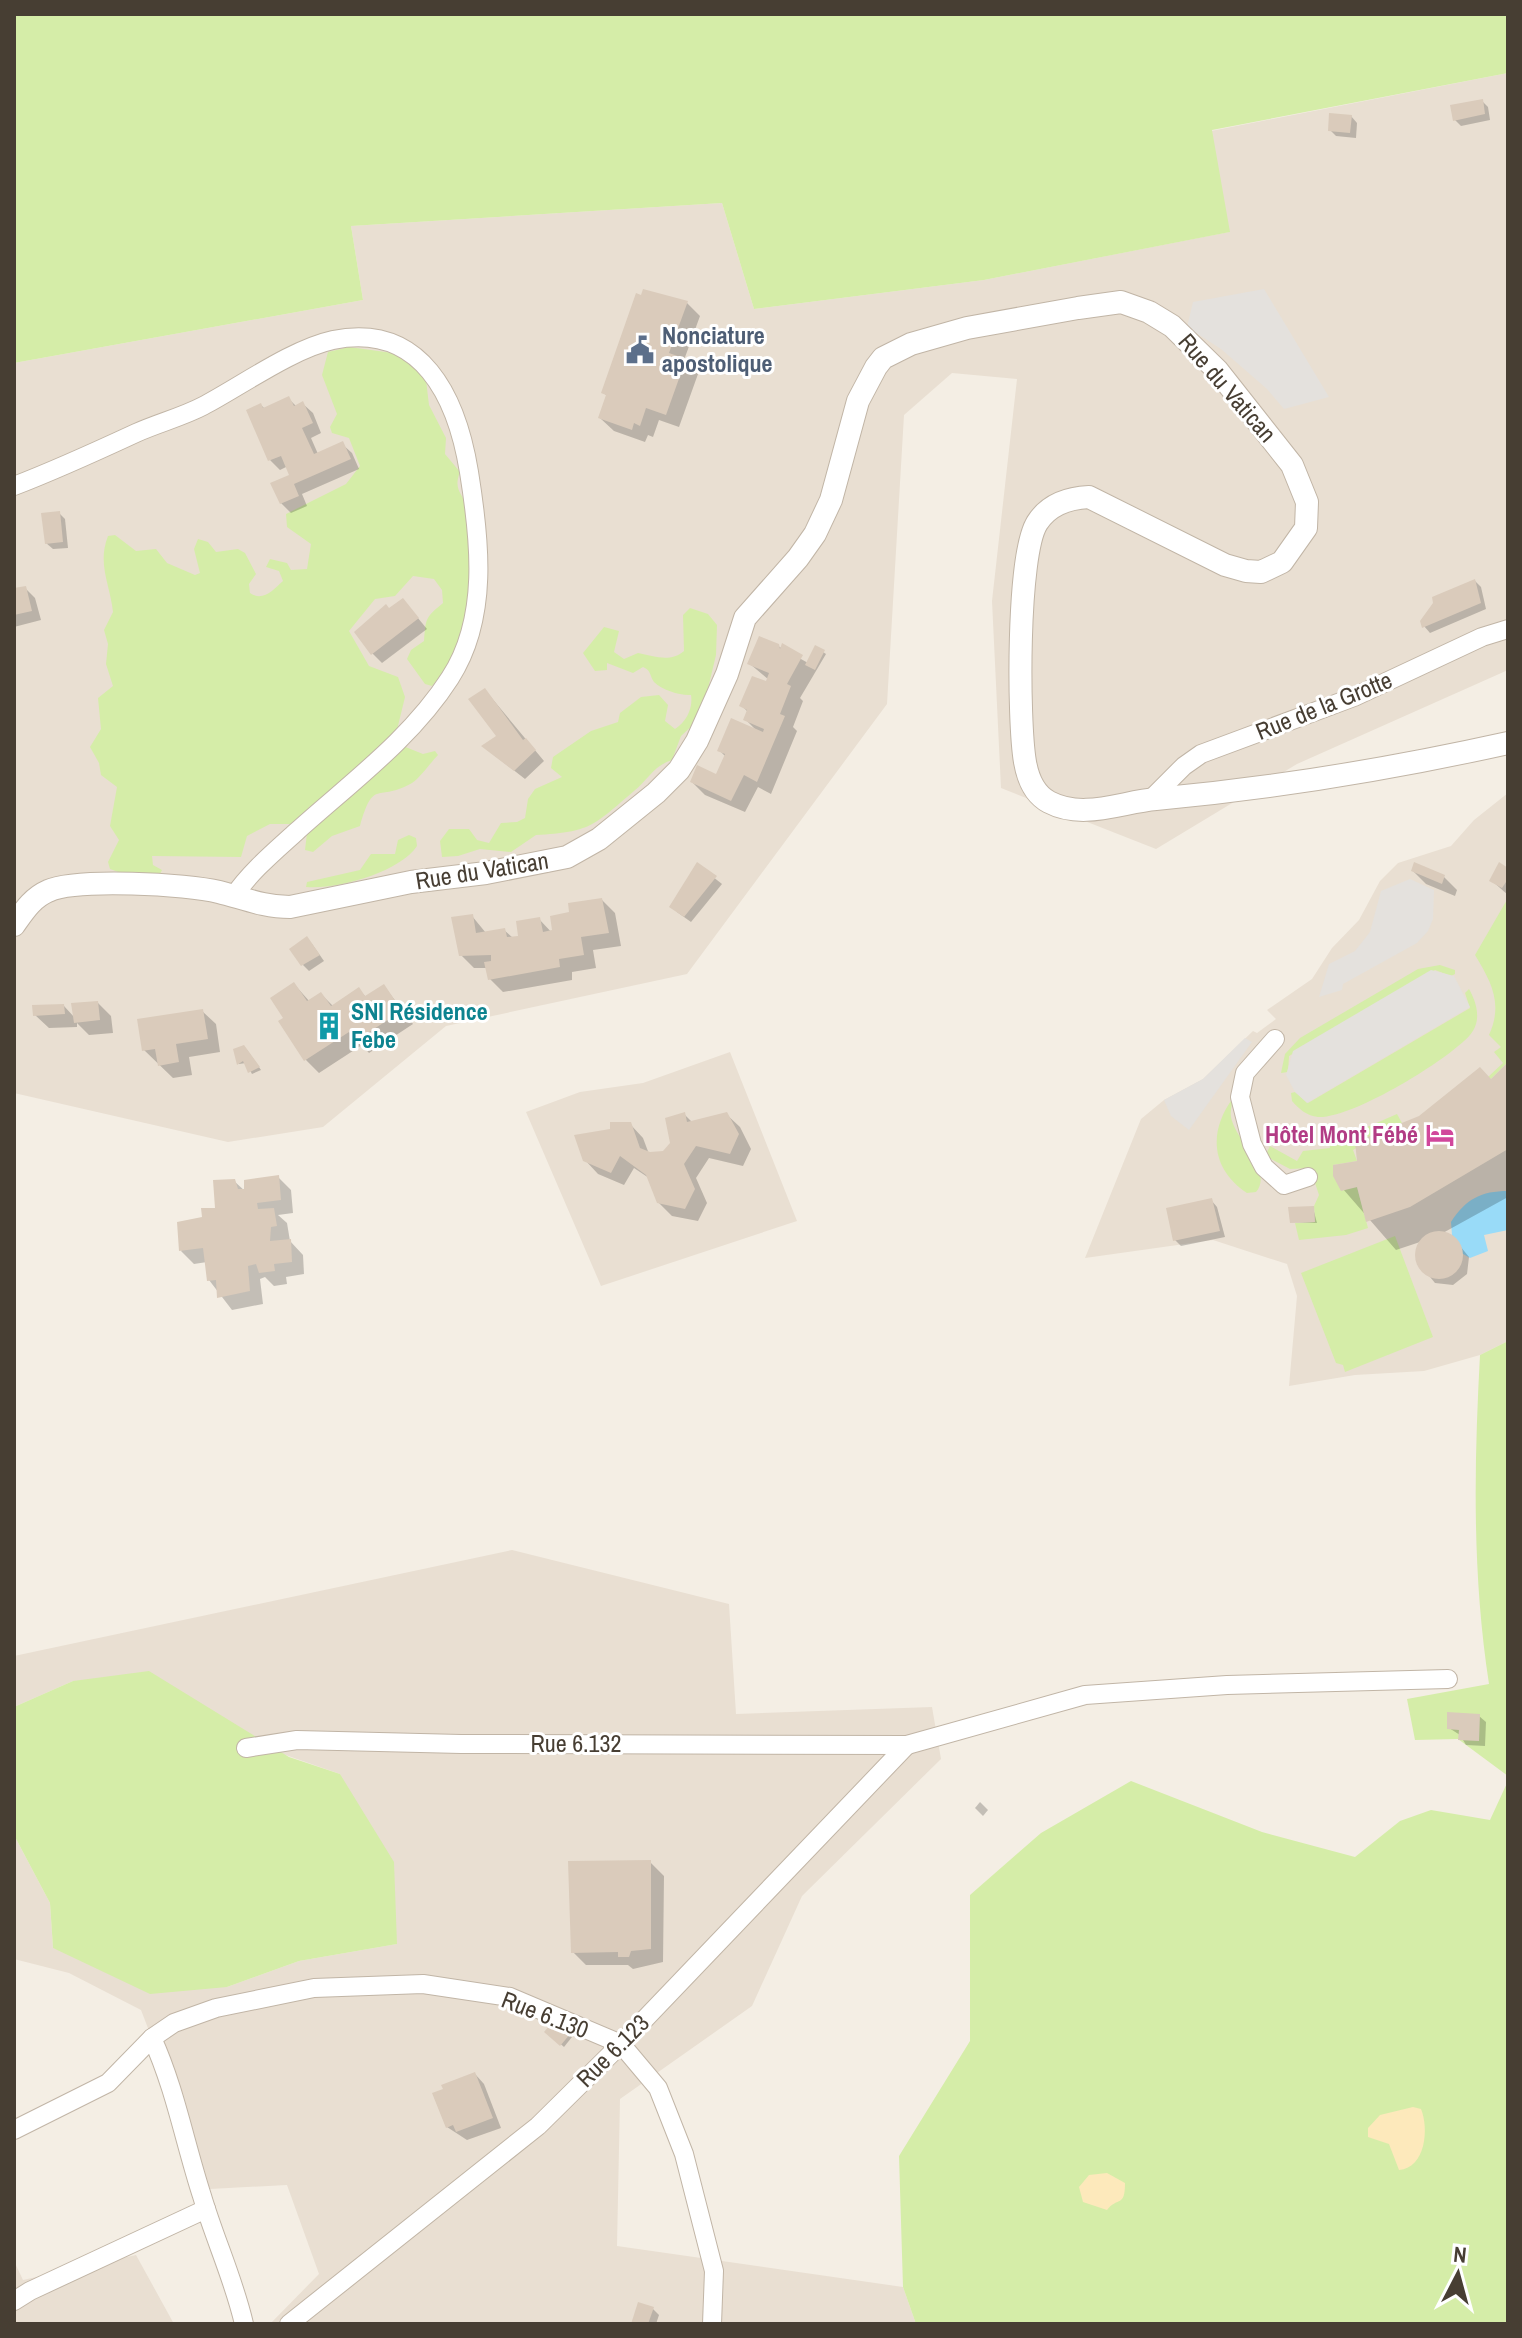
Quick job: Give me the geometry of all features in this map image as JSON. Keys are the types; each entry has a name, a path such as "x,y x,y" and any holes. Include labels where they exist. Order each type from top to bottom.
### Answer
{"street":[{"name":"Rue du Vatican","path":"14,925 33,900 58,887 175,886 270,907 315,904 411,882 533,866 567,857 599,839 669,781 697,741 727,674 745,618 798,558 826,512 858,401 883,358 911,344 967,328 1121,302 1149,312 1172,326 1217,370 1292,465 1307,502 1306,528 1282,562 1261,572 1225,565 1089,497 1074,498 1054,506 1036,524 1028,551 1022,634 1024,752 1034,789 1052,804 1070,809 1095,810 1151,799 1296,783 1423,762 1508,743"},
{"path":"14,486 201,407 266,369 332,340 365,338 411,350 429,368 457,418 467,462 479,554 472,627 464,653 449,679 408,730 266,859 233,897"},
{"name":"Rue de la Grotte","path":"1151,799 1184,766 1201,754 1354,697 1482,637 1508,629"},
{"path":"1275,1039 1245,1073 1240,1097 1252,1144 1264,1167 1284,1185 1308,1177"},
{"path":"907,1745 1085,1695 1227,1685 1448,1679"},
{"name":"Rue 6.132","path":"246,1748 297,1740 461,1744 907,1745"},
{"name":"Rue 6.123","path":"289,2324 538,2126 621,2044 907,1745"},
{"name":"Rue 6.130","path":"14,2130 108,2083 152,2038 174,2023 216,2008 314,1988 423,1984 510,1997 621,2044 658,2088 684,2154 714,2271 712,2324"},
{"path":"152,2038 166,2068 206,2209 234,2280 244,2324"},
{"path":"14,2301 206,2209"}],"shaded area":[{"path":"1508,73 1508,670 1297,764 1156,849 1001,788 992,601 1017,379 952,373 904,415 887,704 687,974 446,1026 323,1127 228,1142 14,1093 14,363 363,300 351,226 722,203 754,309 984,280 1229,232 1211,131"},
{"path":"1264,289 1329,397 1284,409 1267,389 1221,349 1187,327 1193,302"},
{"path":"1508,793 1508,1341 1480,1355 1424,1371 1355,1375 1289,1386 1297,1296 1287,1264 1213,1240 1085,1258 1141,1119 1164,1100 1203,1079 1253,1031 1257,1033 1276,1019 1267,1010 1312,979 1332,948 1359,920 1380,881 1398,863 1451,846 1474,820"},
{"path":"1410,879 1434,890 1433,919 1428,931 1417,943 1343,984 1342,990 1319,997 1329,964 1355,951 1370,932 1381,891"},
{"path":"1431,970 1454,976 1470,1007 1307,1103 1295,1092 1286,1075 1293,1051"},
{"path":"1245,1038 1252,1042 1189,1130 1171,1116 1164,1100 1203,1079"},
{"path":"730,1052 797,1221 601,1286 526,1112 580,1092 643,1083"},
{"path":"512,1550 729,1604 736,1714 932,1707 941,1759 802,1896 752,2006 620,2099 617,2246 903,2287 916,2324 270,2324 319,2274 287,2185 210,2189 141,2010 69,1973 14,1959 14,1835 50,1903 53,1948 227,1987 299,1961 397,1944 340,1774 73,1681 14,1707 14,1656"},
{"path":"136,2255 174,2324 14,2324 14,2261 23,2280"}],"green space":[{"path":"14,14 1508,14 1508,73 1212,130 1230,232 984,280 754,309 722,203 351,226 363,300 14,363"},
{"path":"349,347 400,354 426,380 429,405 446,438 445,454 460,472 458,487 469,513 469,543 487,561 487,574 460,651 432,686 425,684 407,659 411,650 424,641 428,619 443,603 442,590 434,579 413,576 395,596 375,599 349,631 369,666 398,677 405,697 396,734 398,744 423,754 435,751 438,755 412,783 373,796 360,826 332,836 313,852 305,850 307,833 330,815 310,806 296,824 270,824 247,836 241,857 152,856 153,865 162,870 160,874 124,874 110,869 108,862 119,840 110,826 117,787 101,775 99,763 90,747 101,729 98,698 113,686 106,664 108,644 104,630 113,612 104,565 108,536 115,535 136,551 156,549 167,563 195,575 200,573 194,549 198,539 208,542 216,552 238,549 245,553 256,574 249,584 250,593 259,596 268,594 283,581 279,571 266,567 270,559 287,563 291,570 307,569 311,544 287,527 286,514 346,484 360,466 349,438 332,433 330,427 337,414 322,375 328,352"},
{"path":"690,608 708,614 717,625 716,655 705,701 695,723 681,736 672,760 656,769 620,803 590,825 569,832 536,835 511,852 480,849 442,857 440,841 449,829 469,829 477,840 489,843 501,823 525,818 528,799 535,789 562,777 551,768 553,757 591,731 618,722 620,713 641,697 659,695 668,705 665,721 675,729 683,722 690,709 691,695 662,688 643,667 633,673 607,663 607,670 595,671 583,653 604,627 619,631 614,652 624,659 638,653 662,658 679,655 684,651 683,615"},
{"path":"409,835 416,838 417,846 397,864 350,882 306,887 307,882 360,870 371,854 395,854 398,840"},
{"path":"1508,898 1508,1062 1491,1079 1488,1077 1503,1063 1494,1052 1501,1047 1489,1035 1495,1013 1494,994 1475,955"},
{"path":"1440,965 1455,970 1455,974 1451,976 1435,970 1289,1056 1288,1072 1281,1073 1285,1054 1300,1038 1418,969"},
{"path":"1469,989 1477,1012 1474,1030 1442,1059 1375,1099 1333,1115 1310,1115 1292,1101 1291,1093 1295,1092 1308,1103 1470,1008 1465,993"},
{"path":"1233,1098 1231,1115 1234,1126 1260,1175 1256,1192 1247,1193 1235,1183 1226,1173 1217,1149 1220,1124"},
{"path":"1397,1114 1402,1123 1353,1150 1357,1161 1333,1165 1334,1176 1341,1190 1357,1187 1368,1228 1346,1235 1299,1240 1295,1223 1315,1222 1314,1206 1319,1195 1310,1168 1290,1169 1265,1156 1270,1146 1297,1161 1303,1151 1330,1148 1329,1139 1358,1131"},
{"path":"1395,1236 1433,1337 1345,1372 1343,1365 1336,1363 1301,1273"},
{"path":"1508,1341 1508,1776 1458,1739 1415,1740 1407,1699 1489,1684 1477,1560 1476,1438 1480,1355"},
{"path":"149,1671 289,1757 340,1774 394,1862 397,1944 299,1961 227,1987 150,1994 53,1948 50,1903 14,1835 14,1707 73,1681"},
{"path":"1131,1781 1262,1832 1355,1857 1400,1821 1431,1810 1490,1820 1508,1781 1508,2324 916,2324 903,2287 899,2156 970,2041 970,1895 1041,1833"}],"sand":[{"path":"1413,2107 1421,2109 1425,2126 1423,2146 1415,2162 1399,2170 1389,2144 1368,2137 1368,2128 1380,2115"},
{"path":"1107,2173 1125,2183 1122,2199 1107,2210 1083,2202 1079,2187 1089,2175"}],"water":[{"path":"1508,1191 1508,1230 1484,1235 1488,1251 1470,1258 1453,1248 1451,1222 1462,1207 1482,1195"}],"building":[{"path":"1483,99 1485,114 1453,121 1450,105"},
{"path":"1329,113 1352,115 1350,133 1328,131"},
{"path":"643,289 688,301 669,353 686,359 666,415 646,408 640,426 634,423 632,430 598,418 606,395 601,393 636,293 641,295"},
{"path":"289,396 294,406 303,401 313,423 302,428 314,454 343,441 351,459 294,484 299,496 280,504 270,483 289,475 281,456 268,461 246,410 261,403 263,408"},
{"path":"60,511 63,542 45,544 41,513"},
{"path":"1475,579 1481,603 1422,628 1420,621 1433,603 1432,597"},
{"path":"26,586 32,611 14,615 14,588"},
{"path":"403,598 419,618 371,655 354,632 386,604 389,608"},
{"path":"759,636 779,644 780,649 782,643 803,655 787,684 791,686 780,714 785,716 757,782 744,775 731,801 690,782 697,765 716,774 725,754 717,751 731,718 763,732 764,729 743,720 747,710 739,706 752,676 766,681 769,673 747,664"},
{"path":"815,645 825,650 815,670 805,665"},
{"path":"485,688 523,740 526,738 536,750 514,771 481,746 496,736 468,699"},
{"path":"697,862 717,876 684,917 669,907"},
{"path":"1414,862 1445,875 1442,884 1411,871"},
{"path":"1499,862 1508,868 1508,879 1502,888 1489,881"},
{"path":"602,898 609,933 581,937 584,955 559,959 560,967 488,980 484,962 491,961 491,955 459,956 451,917 473,914 476,933 505,928 507,937 518,936 516,921 540,917 543,932 552,930 550,916 569,912 568,903"},
{"path":"307,936 320,955 301,966 289,949"},
{"name":"SNI Résidence Febe","path":"294,982 307,1001 321,992 331,1006 359,987 365,996 384,984 402,1011 355,1041 349,1032 304,1061 278,1021 283,1018 270,998"},
{"path":"98,1001 100,1020 74,1023 71,1003"},
{"path":"64,1004 65,1014 33,1016 32,1005"},
{"path":"203,1009 208,1039 176,1044 179,1062 158,1066 155,1049 142,1051 137,1019"},
{"path":"244,1045 260,1067 248,1073 243,1061 237,1065 233,1049"},
{"name":"Hôtel Mont Fébé","path":"1508,1062 1508,1149 1410,1207 1366,1222 1357,1187 1341,1191 1333,1176 1333,1165 1357,1161 1355,1142 1419,1116 1480,1067 1491,1079"},
{"path":"685,1112 687,1122 727,1112 739,1134 730,1154 696,1146 684,1164 695,1189 685,1209 657,1203 646,1175 620,1156 611,1173 583,1161 574,1135 610,1129 610,1122 631,1122 640,1148 650,1152 663,1151 670,1143 665,1118"},
{"path":"279,1175 281,1200 257,1203 258,1209 274,1208 277,1226 271,1227 270,1241 291,1239 292,1262 274,1264 275,1271 259,1273 256,1264 248,1266 250,1291 217,1298 216,1280 207,1281 203,1248 179,1251 177,1222 202,1217 201,1208 215,1208 213,1180 235,1179 238,1189 244,1189 244,1180"},
{"path":"1212,1198 1220,1231 1173,1241 1166,1208"},
{"path":"1314,1206 1315,1222 1290,1223 1288,1207"},
{"path":"1439,1231 1456,1238 1463,1255 1456,1272 1439,1279 1422,1272 1415,1255 1422,1238"},
{"path":"1447,1712 1480,1714 1479,1741 1458,1740 1459,1730 1447,1729"},
{"path":"651,1860 651,1949 631,1951 629,1957 618,1957 618,1952 571,1953 568,1861"},
{"path":"555,2019 571,2033 560,2046 544,2032"},
{"path":"475,2072 493,2118 456,2132 453,2125 446,2128 432,2093 443,2089 441,2085"},
{"path":"638,2302 654,2307 648,2324 631,2324"}],"place":[{"name":"Nonciature apostolique","path":"640,350"},
{"name":"SNI Résidence Febe","path":"329,1026"},
{"name":"Hôtel Mont Fébé","path":"1440,1135"}]}
